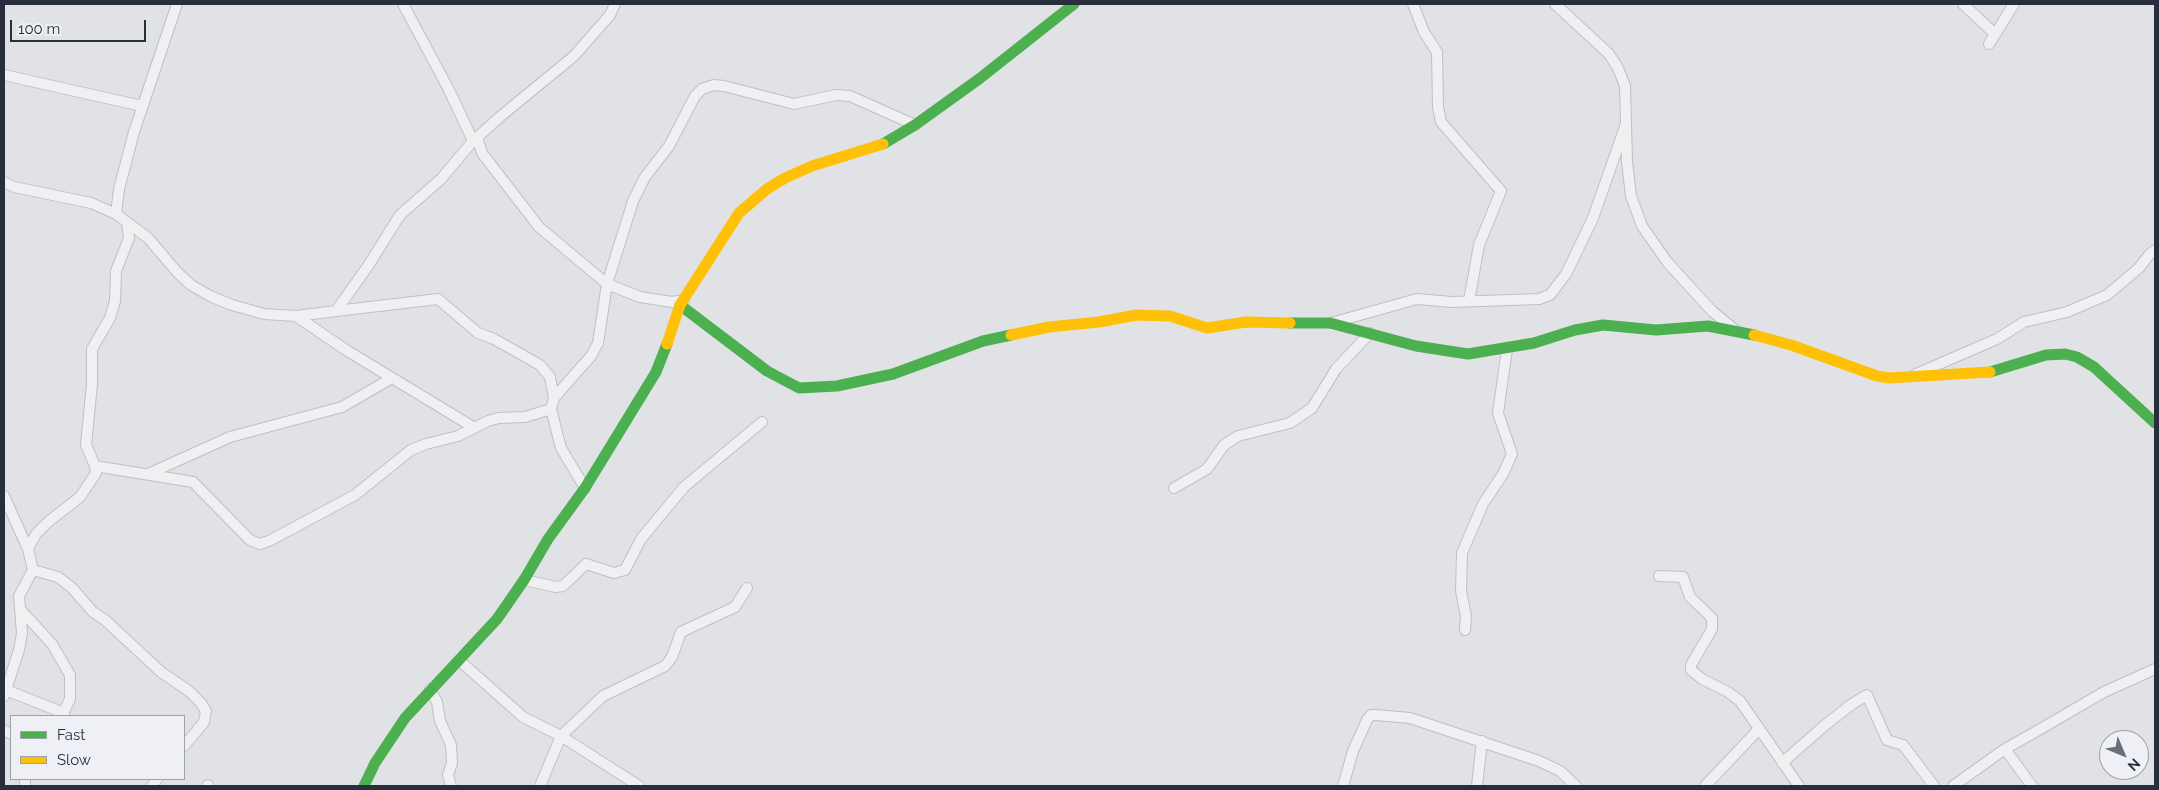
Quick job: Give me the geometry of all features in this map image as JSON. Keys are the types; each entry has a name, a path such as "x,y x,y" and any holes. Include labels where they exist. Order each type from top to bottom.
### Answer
{"street":[{"path":"116,214 125,166 142,106 177,4"},
{"path":"403,4 482,153 539,227 606,284 640,297 682,303 767,371 786,384 799,388 837,386 893,374 983,341 1049,327 1100,322 1136,315 1164,315 1207,328 1246,322 1330,323 1370,332 1416,346 1448,353 1468,354 1507,349 1575,330 1603,325 1656,330 1708,326 1735,330 1791,345 1881,378 1995,372 2046,354 2066,354 2077,357 2094,367 2155,423"},
{"path":"336,311 373,260 400,215 441,179 475,139 574,56 610,15 615,4"},
{"path":"364,786 375,763 404,718 430,689 460,661 497,619 524,580 548,538 584,488 656,372 682,303 739,213 767,189 812,166 883,144 915,125 979,79 1074,4"},
{"path":"1413,4 1424,32 1436,52 1438,107 1441,122 1501,190 1479,244 1469,300"},
{"path":"1555,4 1609,54 1618,68 1625,86 1632,196 1642,226 1668,263 1712,311 1735,330"},
{"path":"1963,4 1994,34"},
{"path":"1989,44 2014,4"},
{"path":"4,75 142,106"},
{"path":"554,398 591,356 598,344 606,284 638,189 669,146 695,96 707,86 724,86 794,104 836,94 850,96 915,125"},
{"path":"1330,323 1417,299 1539,299 1550,295 1558,286 1593,218 1626,124"},
{"path":"4,182 14,187 91,203 116,214 148,238 178,273 212,297 264,314 296,316 438,299 478,333 494,339 540,365 550,377 554,398 551,409 561,448 584,488"},
{"path":"28,549 36,534 84,491 93,478 95,466 86,445 92,384 92,349 110,318 115,301 116,271 129,238 127,222"},
{"path":"1911,376 1997,339 2024,322 2066,312 2107,295 2139,268 2155,250"},
{"path":"296,316 346,350 473,427"},
{"path":"1174,488 1207,469 1224,445 1238,436 1290,422 1302,416 1312,408 1336,369 1370,332"},
{"path":"1465,630 1466,616 1461,591 1462,553 1483,504 1504,474 1512,454 1498,412 1507,349"},
{"path":"148,474 230,437 342,406 392,378"},
{"path":"95,466 193,482 250,540 260,544 355,495 411,450 458,436 473,427 500,418 525,417 551,409"},
{"path":"524,580 556,587 568,583 580,568 586,564 614,573 625,570 641,539 684,487 762,422"},
{"path":"4,496 28,549 33,570 18,596 20,609 20,650 5,693 63,714 70,699 70,675 52,644 20,609"},
{"path":"33,570 58,577 72,588 93,612 161,672 189,691 201,702 206,711 204,722 185,745"},
{"path":"1659,576 1683,577 1690,597 1712,618 1712,629 1691,665 1691,670 1702,679 1740,701 1798,786"},
{"path":"540,786 561,736 606,694 665,666 672,658 681,632 735,607 747,588"},
{"path":"460,661 514,711 536,725 561,736 639,786"},
{"path":"1953,786 2005,749 2104,692 2155,669"},
{"path":"430,689 437,702 440,721 451,745 452,763 448,775 451,786"},
{"path":"1782,763 1824,726 1866,695 1887,740 1903,745 1934,786"},
{"path":"1343,786 1353,751 1371,716 1410,718 1482,741 1552,766 1576,786"},
{"path":"1705,786 1759,729"},
{"path":"1477,786 1482,741"},
{"path":"2005,749 2032,786"}],"traffic: fast":[{"path":"883,144 915,125 979,79 1074,4"},
{"path":"680,305 767,371 799,388 837,386 893,374 983,341 1011,335"},
{"path":"1290,323 1330,323 1416,346 1468,354 1534,343 1575,330 1603,325 1656,330 1708,326 1754,335"},
{"path":"364,786 375,763 405,718 497,619 524,580 548,539 585,488 656,372 667,344"},
{"path":"1990,372 2046,355 2065,354 2077,357 2094,367 2155,423"}],"traffic: slow":[{"path":"667,344 680,305 739,213 767,189 785,178 812,166 883,144"},
{"path":"1011,335 1049,327 1099,322 1136,315 1170,316 1207,328 1246,322 1290,323"},
{"path":"1754,335 1791,345 1877,376 1889,378 1990,372"}]}
